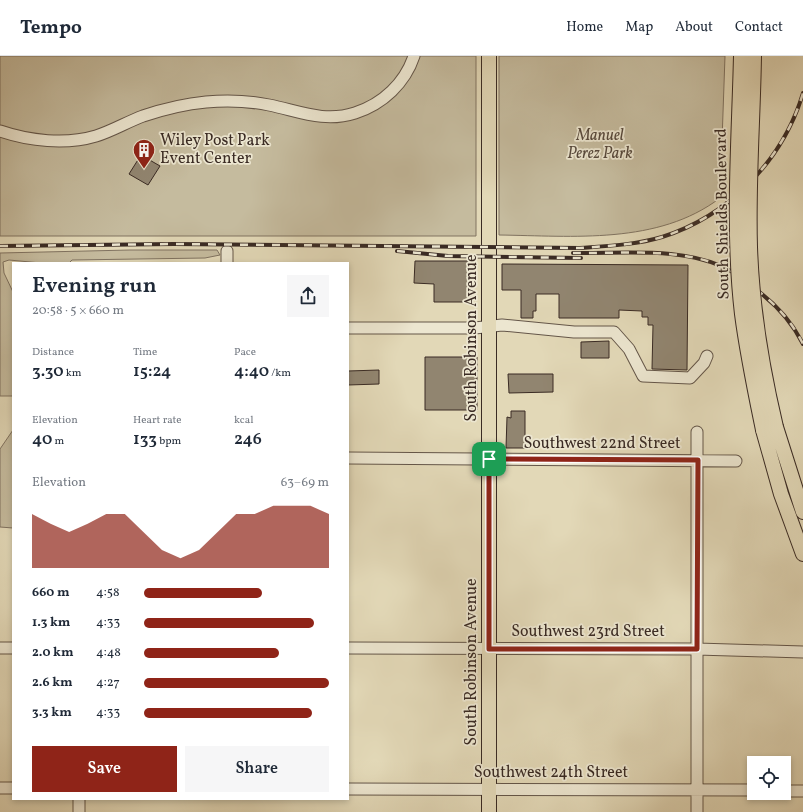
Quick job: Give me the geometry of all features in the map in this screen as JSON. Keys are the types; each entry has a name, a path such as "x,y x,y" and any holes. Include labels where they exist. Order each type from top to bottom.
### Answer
{"main road":[{"name":"South Robinson Avenue","path":"489,56 489,812"},
{"name":"South Shields Boulevard","path":"741,56 737,204 738,258 746,345 769,428 803,512"},
{"name":"South Shields Boulevard","path":"754,56 750,247 758,335 764,373 769,428 780,494 803,554"}],"street":[{"path":"0,131 27,138 48,141 70,140 94,136 144,116 176,106 207,102 268,104 296,113 321,117 346,116 375,104 392,92 408,70 414,56"},
{"path":"227,251 227,262"},
{"path":"349,328 475,328 502,325 574,332 614,332 629,349 643,376 690,378 704,363 707,356"},
{"path":"697,432 697,812"},
{"name":"Southwest 22nd Street","path":"349,458 736,461"},
{"path":"0,648 12,648"},
{"name":"Southwest 23rd Street","path":"349,648 697,649 803,652"},
{"path":"0,788 12,788"},
{"name":"Southwest 24th Street","path":"349,789 747,790"},
{"path":"791,791 803,791"},
{"path":"79,800 79,812"}],"green space":[{"path":"0,56 476,56 476,236 0,236"},
{"name":"Manuel Perez Park","path":"499,56 725,56 720,198 696,213 670,224 642,231 585,236 499,235"},
{"path":"130,250 217,250 220,255 205,258 72,260 70,262 30,262 9,260 3,262 4,273 12,290 12,396 0,396 0,253"},
{"path":"12,431 12,528 0,527 0,449"}],"building":[{"name":"Wiley Post Park Event Center","path":"141,155 160,166 148,185 129,174"},
{"path":"415,261 471,261 471,302 434,302 434,284 414,283"},
{"path":"502,264 688,265 687,370 652,369 653,325 648,325 648,317 642,317 642,311 619,310 619,318 559,318 559,294 536,294 536,311 533,311 533,318 521,318 521,290 502,290"},
{"path":"609,341 609,358 581,358 581,342"},
{"path":"425,357 477,357 477,410 425,410"},
{"path":"379,370 379,384 349,385 349,371"},
{"path":"508,374 553,374 553,392 509,393"},
{"path":"511,411 525,411 525,448 506,448 507,417 511,418"}],"railway":[{"path":"0,246 174,244 580,248 642,242 662,237 686,228 731,200 750,182 782,141 794,118 803,93"},
{"path":"397,251 448,256 581,258"},
{"path":"573,253 632,252 673,254 712,262 735,273 767,298 787,319 803,344"}],"place":[{"name":"Wiley Post Park Event Center","path":"144,170"}],"route":[{"path":"489,459 698,460 697,649 489,649 489,459"}]}
